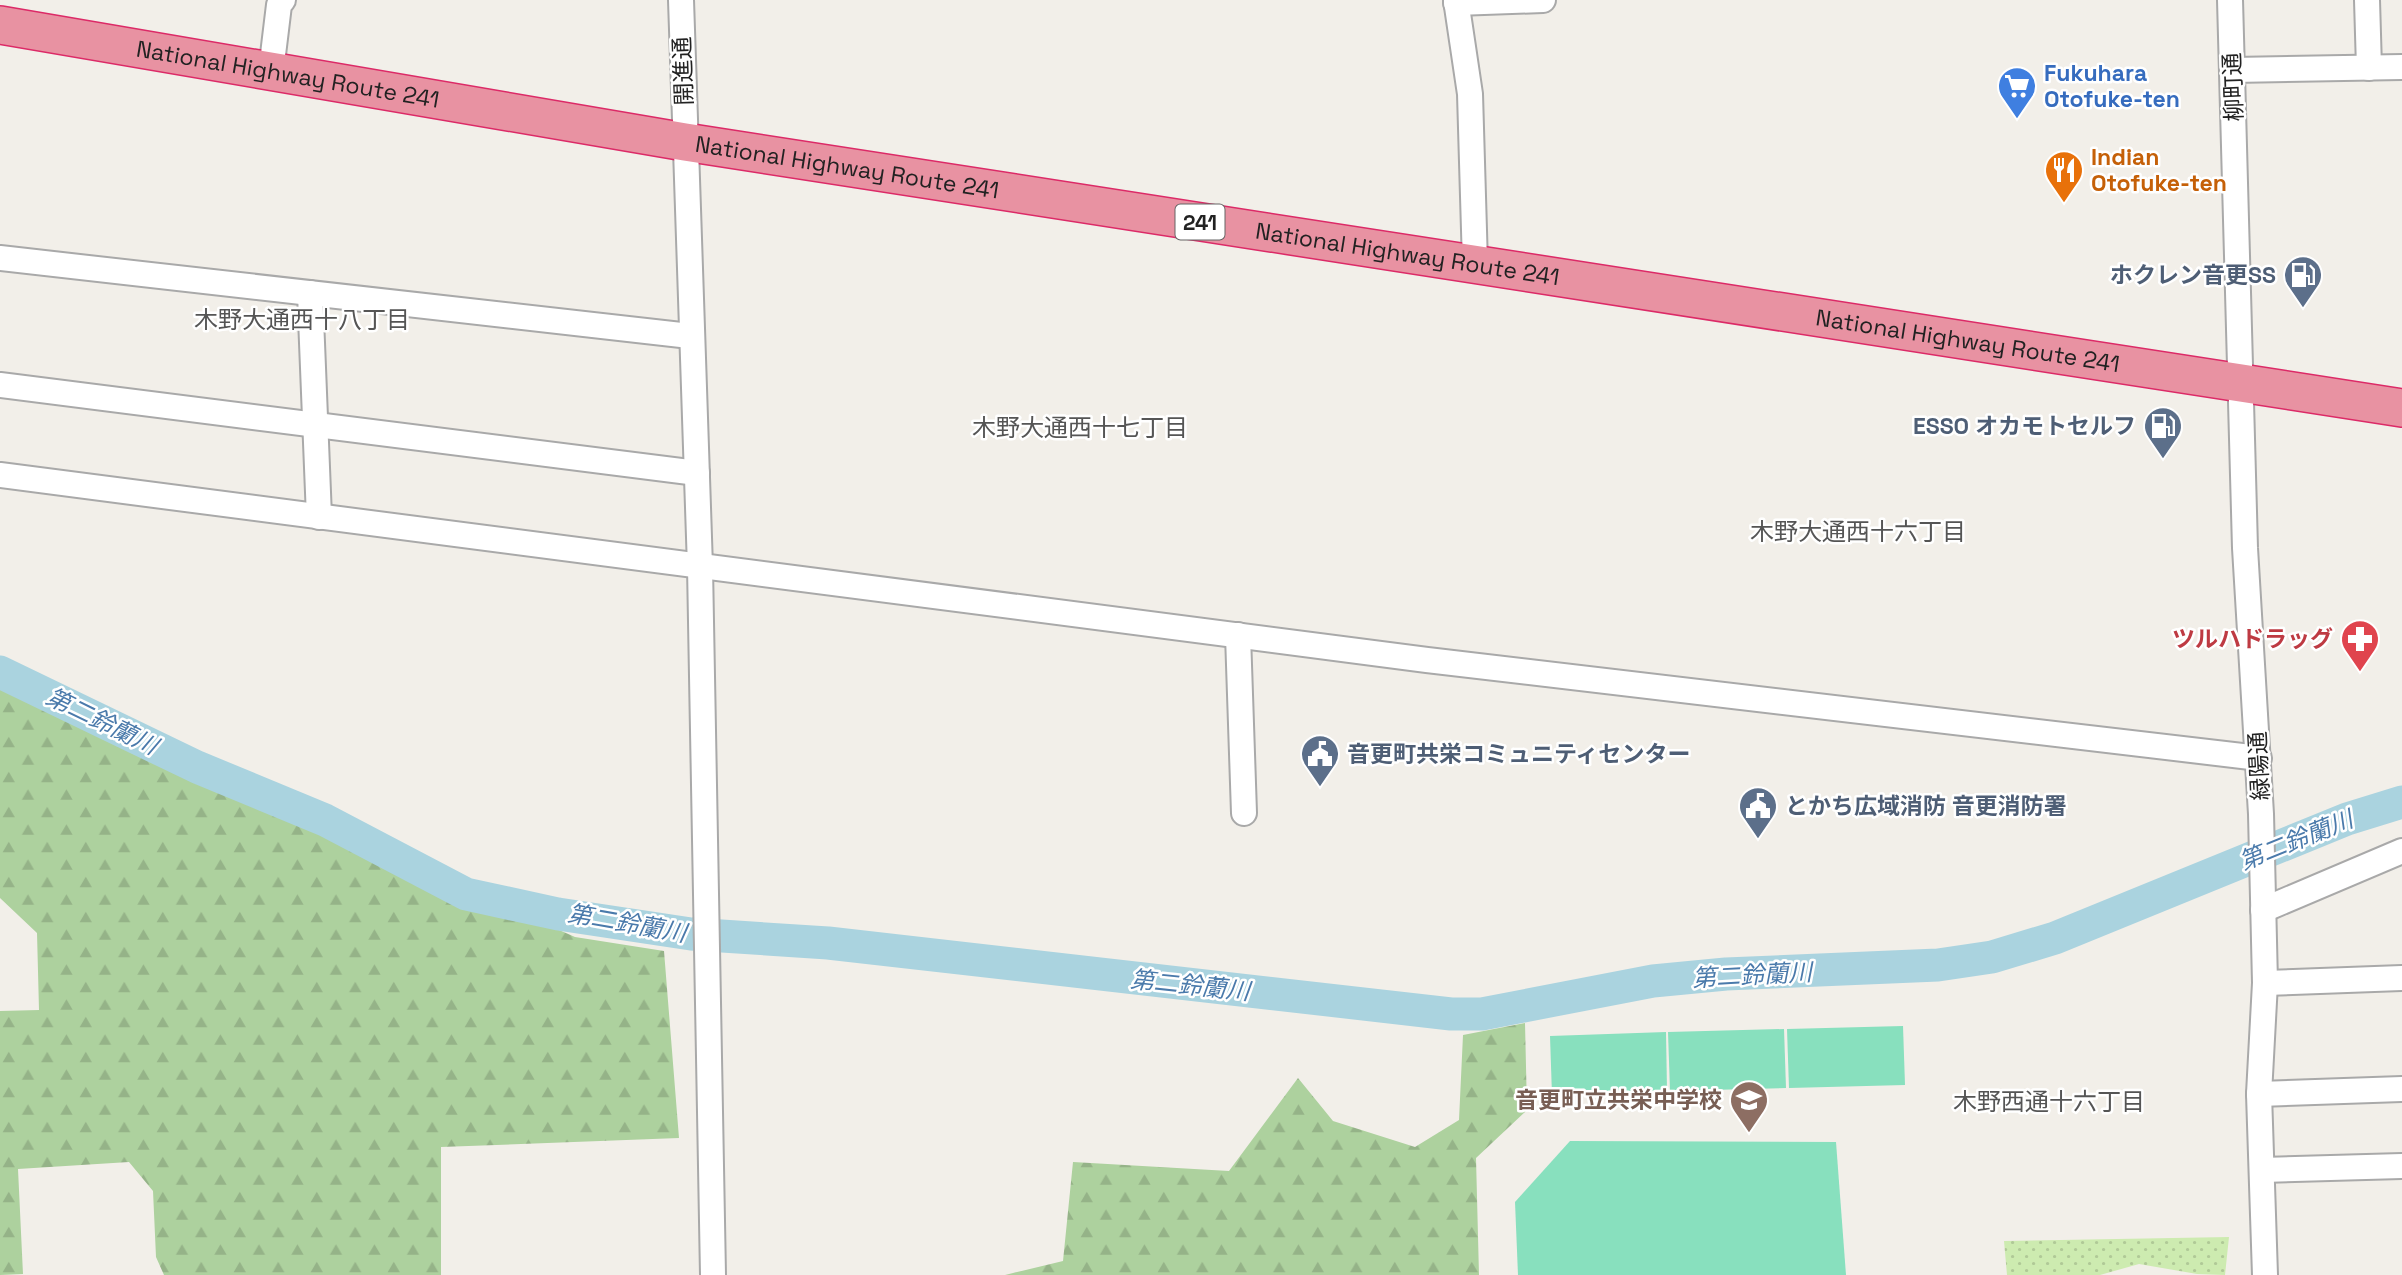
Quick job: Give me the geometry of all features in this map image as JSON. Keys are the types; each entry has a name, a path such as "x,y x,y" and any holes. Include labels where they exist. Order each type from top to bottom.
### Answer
{"highway":[{"name":"National Highway Route 241","path":"0,25 685,142 2402,408"}],"street":[{"path":"271,71 279,5 283,0"},
{"name":"開進通","path":"681,0 690,336 700,567 713,1275"},
{"path":"1475,264 1470,93 1456,1 1543,0"},
{"name":"柳町通","path":"2230,0 2240,383"},
{"path":"2367,0 2369,68"},
{"path":"2233,70 2402,67"},
{"path":"0,258 690,336"},
{"path":"310,293 319,517"},
{"name":"緑陽通","path":"2240,383 2245,548 2261,814 2265,983 2259,1094 2264,1275"},
{"path":"0,385 697,473"},
{"path":"0,475 1238,635 2259,758"},
{"path":"1238,635 1244,813"},
{"path":"2263,902 2402,851"},
{"path":"2265,983 2402,978"},
{"path":"2259,1094 2402,1089"},
{"path":"2262,1170 2402,1166"}],"green space":[{"path":"0,684 575,937 664,951 679,1138 441,1147 441,1275 164,1275 156,1257 153,1191 129,1162 18,1169 23,1274 0,1275 0,1011 39,1010 37,933 0,898"},
{"path":"1525,1023 1527,1110 1476,1158 1479,1275 1005,1275 1063,1261 1073,1162 1229,1171 1298,1078 1333,1121 1415,1147 1459,1120 1463,1035"},
{"path":"1903,1026 1905,1085 1789,1088 1787,1029"},
{"path":"1784,1029 1786,1088 1670,1091 1668,1032"},
{"path":"1666,1032 1667,1091 1552,1095 1550,1036"},
{"path":"1570,1141 1836,1142 1846,1275 1518,1275 1515,1202"},
{"path":"2229,1237 2225,1275 2197,1274 2139,1264 2100,1275 2007,1275 2004,1241"}],"waterway":[{"name":"第二鈴蘭川","path":"0,672 197,767 325,820 466,894 558,914 691,934 828,943 1451,1014 1482,1014 1653,981 1726,974 1938,965 1992,957 2055,938 2347,819 2402,802"}],"place":[{"name":"Fukuhara Otofuke-ten","path":"2017,120"},
{"name":"Indian Otofuke-ten","path":"2064,204"},
{"name":"ホクレン音更SS","path":"2303,309"},
{"name":"ESSO オカモトセルフ","path":"2163,460"},
{"name":"ツルハドラッグ","path":"2360,673"},
{"name":"音更町共栄コミュニティセンター","path":"1320,788"},
{"name":"とかち広域消防 音更消防署","path":"1758,840"},
{"name":"音更町立共栄中学校","path":"1749,1134"}],"district":[{"name":"木野大通西十八丁目","path":"302,319"},
{"name":"木野大通西十七丁目","path":"1080,427"},
{"name":"木野大通西十六丁目","path":"1858,531"},
{"name":"木野西通十六丁目","path":"2049,1101"}]}
